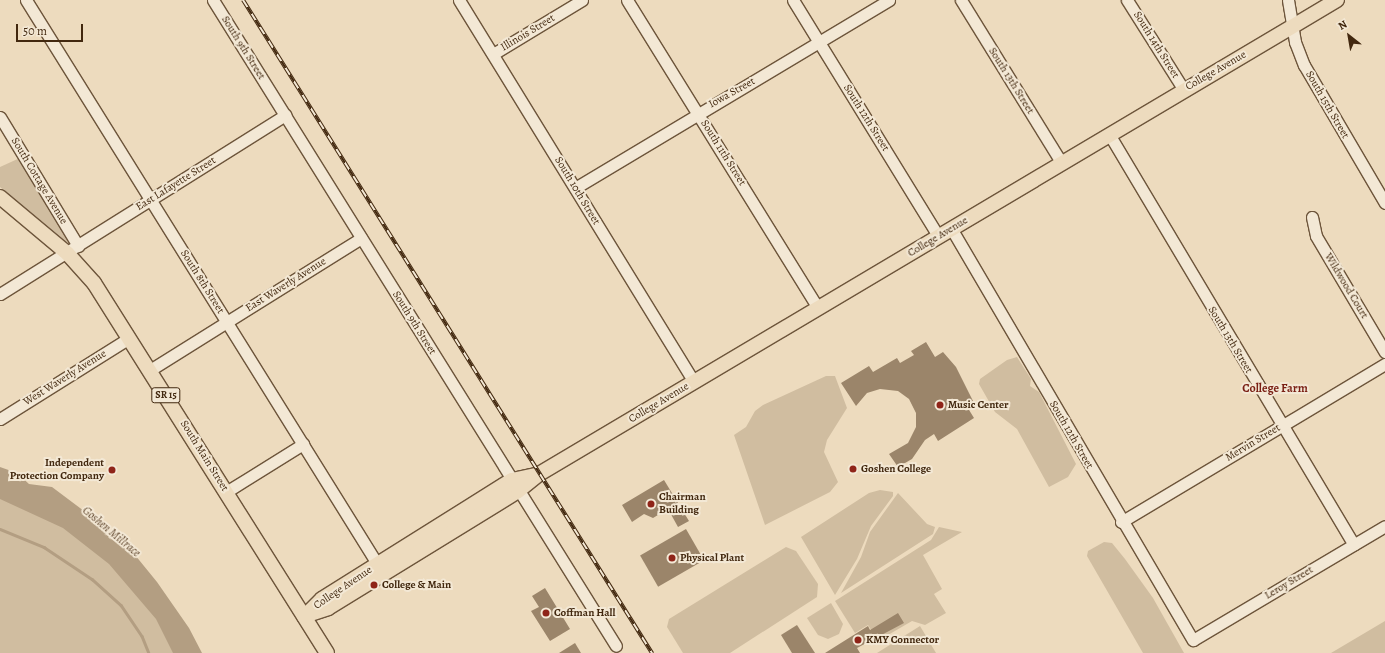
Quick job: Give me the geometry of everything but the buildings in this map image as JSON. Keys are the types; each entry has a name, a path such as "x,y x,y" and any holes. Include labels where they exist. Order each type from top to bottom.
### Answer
{"main road":[{"name":"College Avenue","path":"304,616 322,599 378,565 515,485 539,474 1108,134 1337,0"},
{"name":"South Main Street","path":"0,197 72,249 150,370 304,616"},
{"name":"College Avenue","path":"304,616 328,608 515,485"},
{"name":"SR 15","path":"304,616 327,653"}],"street":[{"name":"South 8th Street","path":"26,0 378,565"},
{"name":"South 9th Street","path":"213,0 616,646"},
{"name":"South 10th Street","path":"459,0 694,382"},
{"name":"Illinois Street","path":"493,54 582,0"},
{"name":"South 11th Street","path":"627,0 698,112 818,308"},
{"name":"South 12th Street","path":"793,0 938,236"},
{"name":"Iowa Street","path":"576,188 698,112 889,0"},
{"name":"South 13th Street","path":"961,0 1061,162"},
{"name":"South 14th Street","path":"1128,0 1184,90"},
{"name":"South 15th Street","path":"1288,0 1294,26 1295,42 1304,65 1385,203"},
{"name":"East Lafayette Street","path":"0,294 285,115"},
{"name":"South Cottage Avenue","path":"0,117 72,249"},
{"name":"South 13th Street","path":"1108,134 1354,545"},
{"name":"Wildwood Court","path":"1312,217 1316,236 1385,352"},
{"name":"South 12th Street","path":"951,228 1121,522 1193,640"},
{"name":"East Waverly Avenue","path":"150,370 361,238"},
{"name":"West Waverly Avenue","path":"0,419 129,338"},
{"name":"Mervin Street","path":"1121,522 1385,364"},
{"path":"226,492 303,444"},
{"name":"Leroy Street","path":"1193,640 1385,526"}],"shaded area":[{"path":"22,157 70,239 67,242 0,187 0,167"},
{"path":"1017,357 1031,379 1030,386 1039,392 1076,464 1068,477 1049,487 1017,429 995,412 979,384 980,379 1007,360"},
{"path":"826,376 835,376 847,408 827,440 824,452 838,482 830,492 765,525 734,435 746,427 755,411 763,405"},
{"path":"0,467 17,473 29,484 52,487 104,526 135,555 157,582 189,628 202,653 173,653 156,619 109,564 63,528 0,499"},
{"path":"0,481 130,568 183,653 0,653"},
{"path":"880,490 893,492 893,496 871,526 857,559 835,595 801,537 869,493"},
{"path":"898,493 927,524 935,527 933,534 841,593 861,557 870,532"},
{"path":"939,527 962,532 923,555 942,589 934,594 946,613 925,625 912,621 888,635 875,636 868,625 855,633 835,601 931,540"},
{"path":"1104,542 1112,543 1125,559 1153,598 1184,653 1143,653 1087,556 1088,551"},
{"path":"786,547 796,551 818,584 817,597 730,653 683,653 667,627 669,619"},
{"path":"831,603 843,624 839,634 828,639 818,635 807,618"},
{"path":"1385,621 1385,653 1331,653"},
{"path":"920,626 936,653 877,653"}],"waterway":[{"path":"0,529 44,547 92,579 121,605 142,636 149,653"}],"railway":[{"path":"243,0 652,653"}],"place":[{"name":"Music Center","path":"940,405"},
{"name":"Goshen College","path":"853,469"},
{"name":"Independent Protection Company","path":"112,470"},
{"name":"Chairman Building","path":"651,504"},
{"name":"Physical Plant","path":"672,558"},
{"name":"College & Main","path":"374,585"},
{"name":"Coffman Hall","path":"546,613"},
{"name":"KMY Connector","path":"858,640"}],"district":[{"name":"College Farm","path":"1275,389"}],"water label":[{"name":"Goshen Millrace","path":"111,532"}]}
